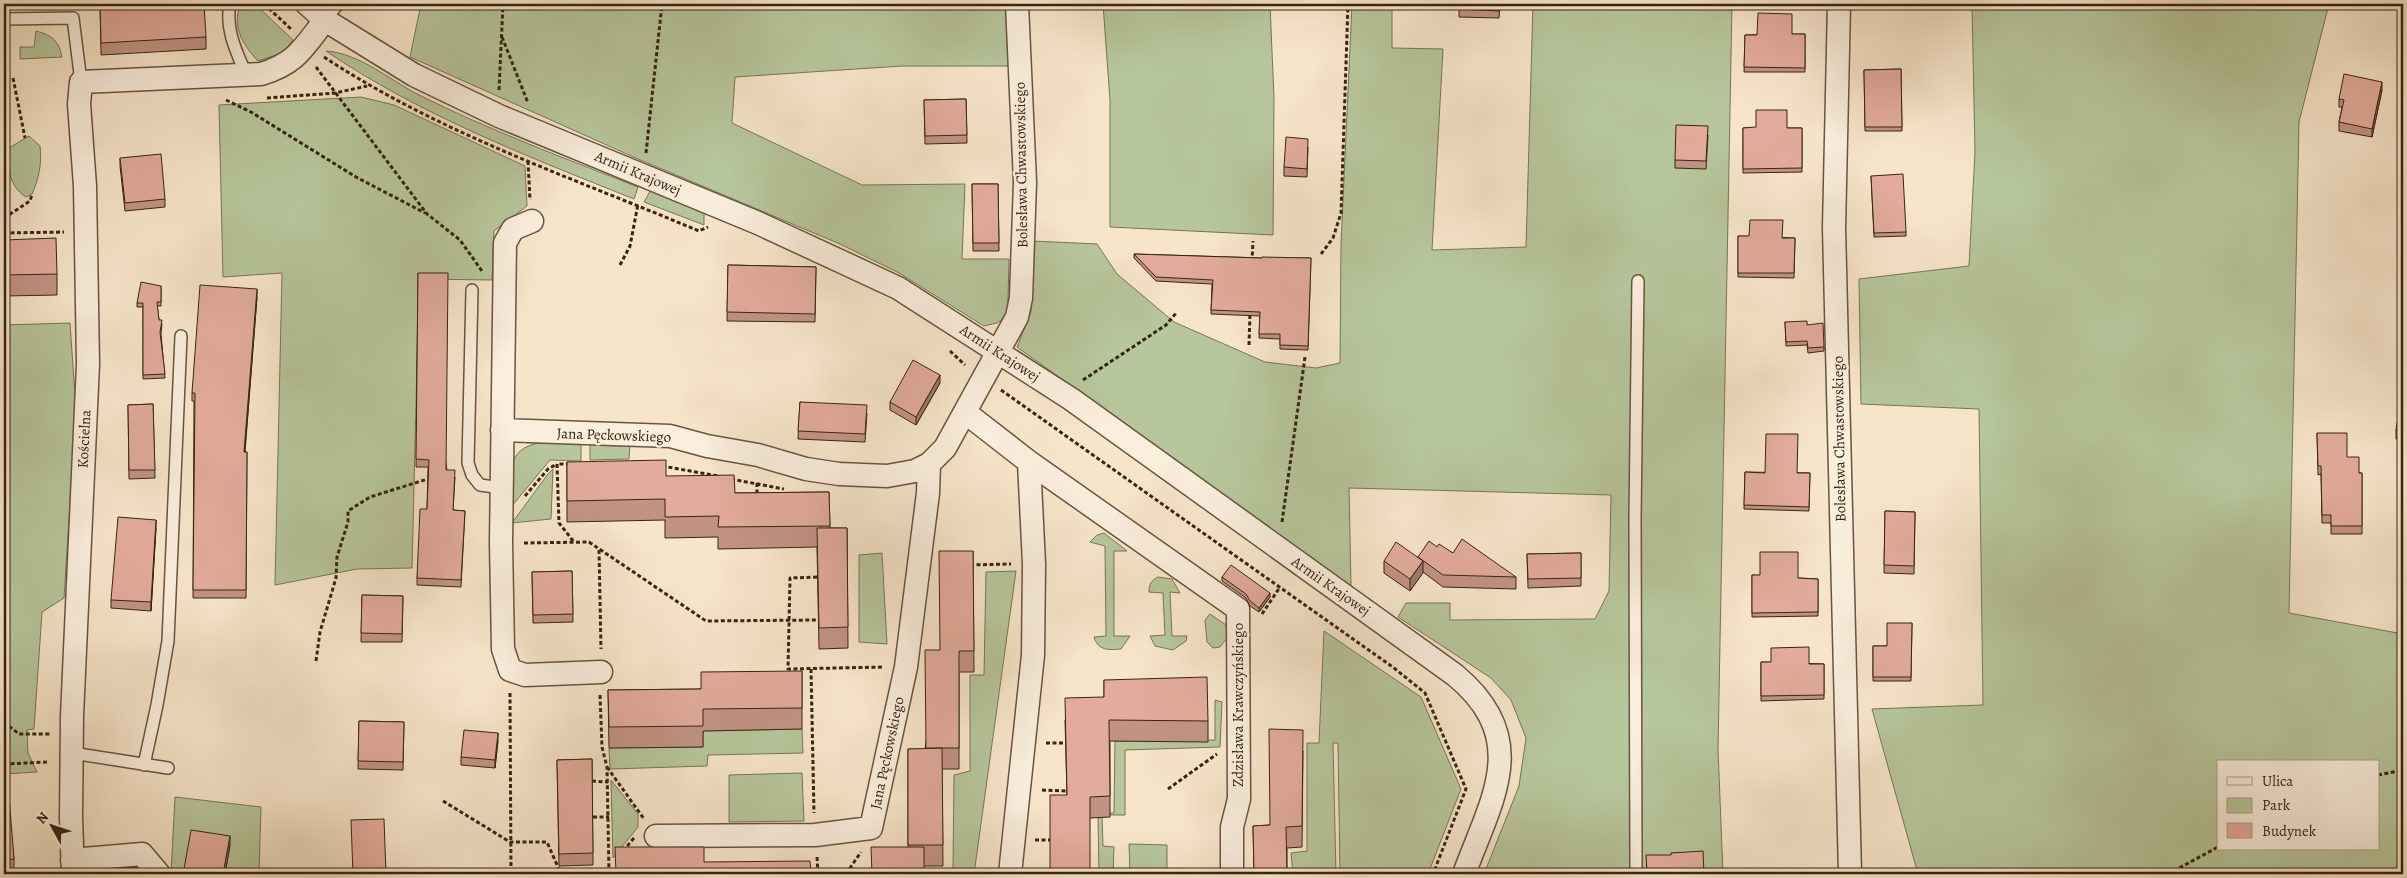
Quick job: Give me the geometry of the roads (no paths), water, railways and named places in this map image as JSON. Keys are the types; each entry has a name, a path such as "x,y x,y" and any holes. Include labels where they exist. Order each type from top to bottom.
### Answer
{"street":[{"name":"Armii Krajowej","path":"307,4 332,12 414,75 498,116 758,223 898,288 1071,399 1391,629 1474,692 1494,725 1501,751 1500,769 1494,794 1464,874"},
{"name":"Bolesława Chwastowskiego","path":"998,352 1018,317 1021,289 1025,182 1017,4"},
{"name":"Bolesława Chwastowskiego","path":"1839,4 1834,228 1850,874"},
{"path":"81,82 261,74 279,68 294,59 332,12"},
{"name":"Kościelna","path":"81,82 79,104 85,205 88,364 77,584 72,756 73,867 142,854 159,874"},
{"path":"532,221 513,229 504,243 501,534 502,649 510,670 525,675 601,672"},
{"name":"Jana Pęckowskiego","path":"502,430 670,436 707,446 758,455 795,468 839,474 887,476 915,471 929,464 945,448 998,352"},
{"name":"Zdzisława Krawczyńskiego","path":"966,413 1029,462 1238,609 1239,799 1232,827 1232,874"},
{"path":"1010,874 1033,654 1034,564 1029,462"},
{"name":"Jana Pęckowskiego","path":"656,836 815,835 871,828 906,667 928,493 929,464"}],"lane":[{"path":"230,4 227,18 234,48 246,74"},
{"name":"Kościelna","path":"4,19 74,18 81,82"},
{"path":"1636,874 1635,518 1638,281"},
{"path":"472,290 468,463 472,475 480,484 502,488"},
{"path":"144,765 168,641 181,336"},
{"path":"72,756 168,768"}]}
